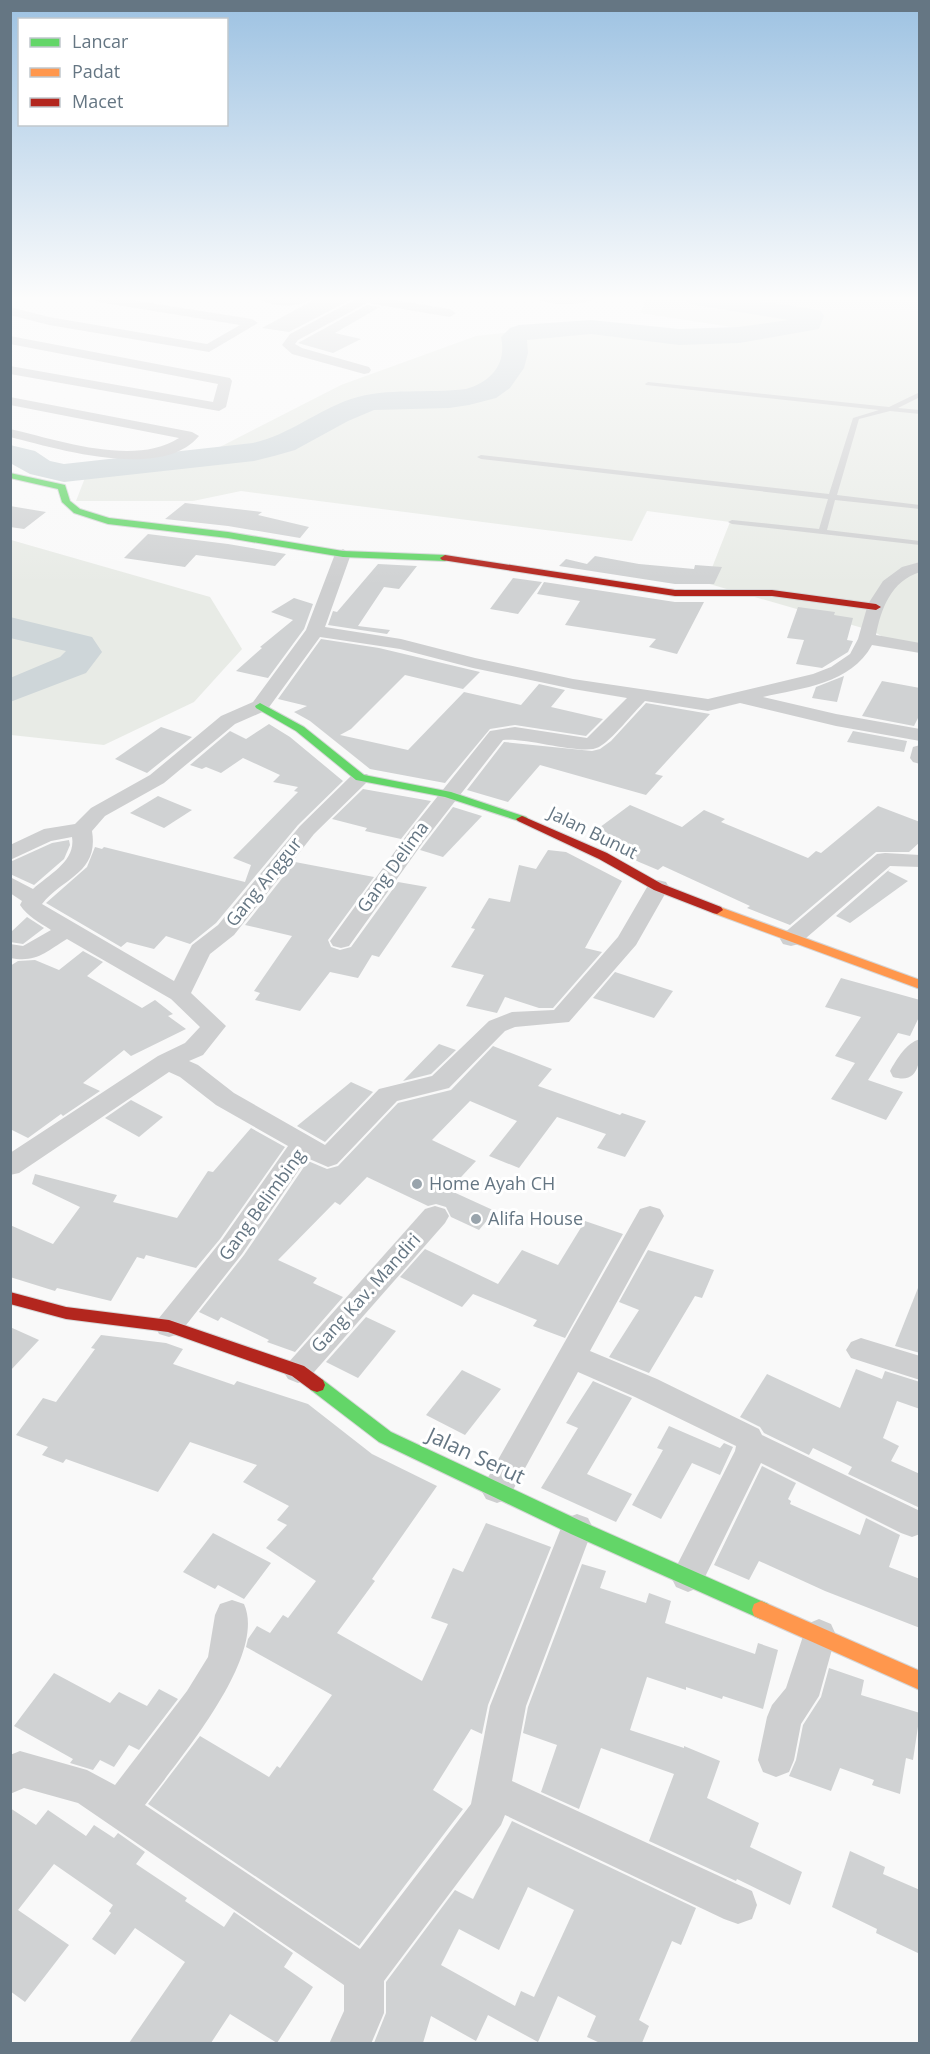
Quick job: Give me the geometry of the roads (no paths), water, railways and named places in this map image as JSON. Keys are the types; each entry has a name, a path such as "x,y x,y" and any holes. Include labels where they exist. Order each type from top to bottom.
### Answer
{"street":[{"path":"145,394 219,407 222,394"},
{"path":"10,401 192,436 172,448 131,455 105,453 10,433"},
{"path":"10,475 63,487 66,502 77,511 108,521 228,535 343,554 438,556 675,593 772,593 876,607"},
{"path":"10,854 39,836 57,831 81,830 98,812 157,779 228,720 260,706 315,631 343,554"},
{"path":"315,631 401,644 473,663 562,682 708,705 819,678 837,671 857,657 867,639 876,607 886,584 906,570 920,567"},
{"path":"867,639 920,648"},
{"name":"Gang Delima","path":"341,941 399,857 447,794 497,735 515,733 575,743 593,743 641,694"},
{"path":"741,698 836,720 920,735"},
{"name":"Jalan Bunut","path":"260,706 300,729 360,777 447,794 514,815 603,856 658,886 791,939 920,985"},
{"path":"920,751 920,758"},
{"name":"Gang Anggur","path":"179,994 200,950 226,930 307,830 360,777"},
{"path":"10,1166 167,1062 194,1049 214,1026 179,994 37,912 31,905 34,899 76,863 84,848 81,830"},
{"path":"791,939 885,859 920,861"},
{"path":"10,883 34,899"},
{"name":"Gang Belimbing","path":"169,1326 232,1247 303,1144 328,1158 388,1095 440,1082 496,1026 512,1020 561,1017 628,940 658,886"},
{"path":"10,951 26,954 68,929"},
{"path":"902,1071 920,1047"},
{"path":"167,1062 189,1071 225,1099 303,1144"},
{"name":"Gang Kav. Mandiri","path":"298,1371 435,1216"},
{"path":"497,1490 650,1216"},
{"name":"Jalan Serut","path":"10,1299 66,1313 169,1326 298,1371 385,1437 578,1528 920,1681"},
{"path":"861,1350 920,1368"},
{"path":"572,1356 742,1434 752,1444 912,1523"},
{"path":"688,1577 751,1451 752,1444"},
{"path":"349,2043 364,2013 364,1975 488,1812 508,1706 578,1528"},
{"path":"119,1810 200,1703 224,1661 232,1615"},
{"path":"776,1760 785,1717 801,1696 819,1635"},
{"path":"10,1776 21,1769 87,1788 364,1975"},
{"path":"492,1790 738,1905"}],"lane":[{"path":"743,394 920,412"},
{"path":"822,532 856,418 890,409 920,394"},
{"path":"481,456 920,507"},
{"path":"732,522 920,543"}],"waterway":[{"path":"10,454 25,457 40,468 64,473 254,452 285,444 360,405 389,400 449,400 480,394"},
{"path":"10,627 80,644 84,652 73,665 10,691"}],"place":[{"name":"Home Ayah CH","path":"417,1184"},
{"name":"Alifa House","path":"476,1219"}]}
